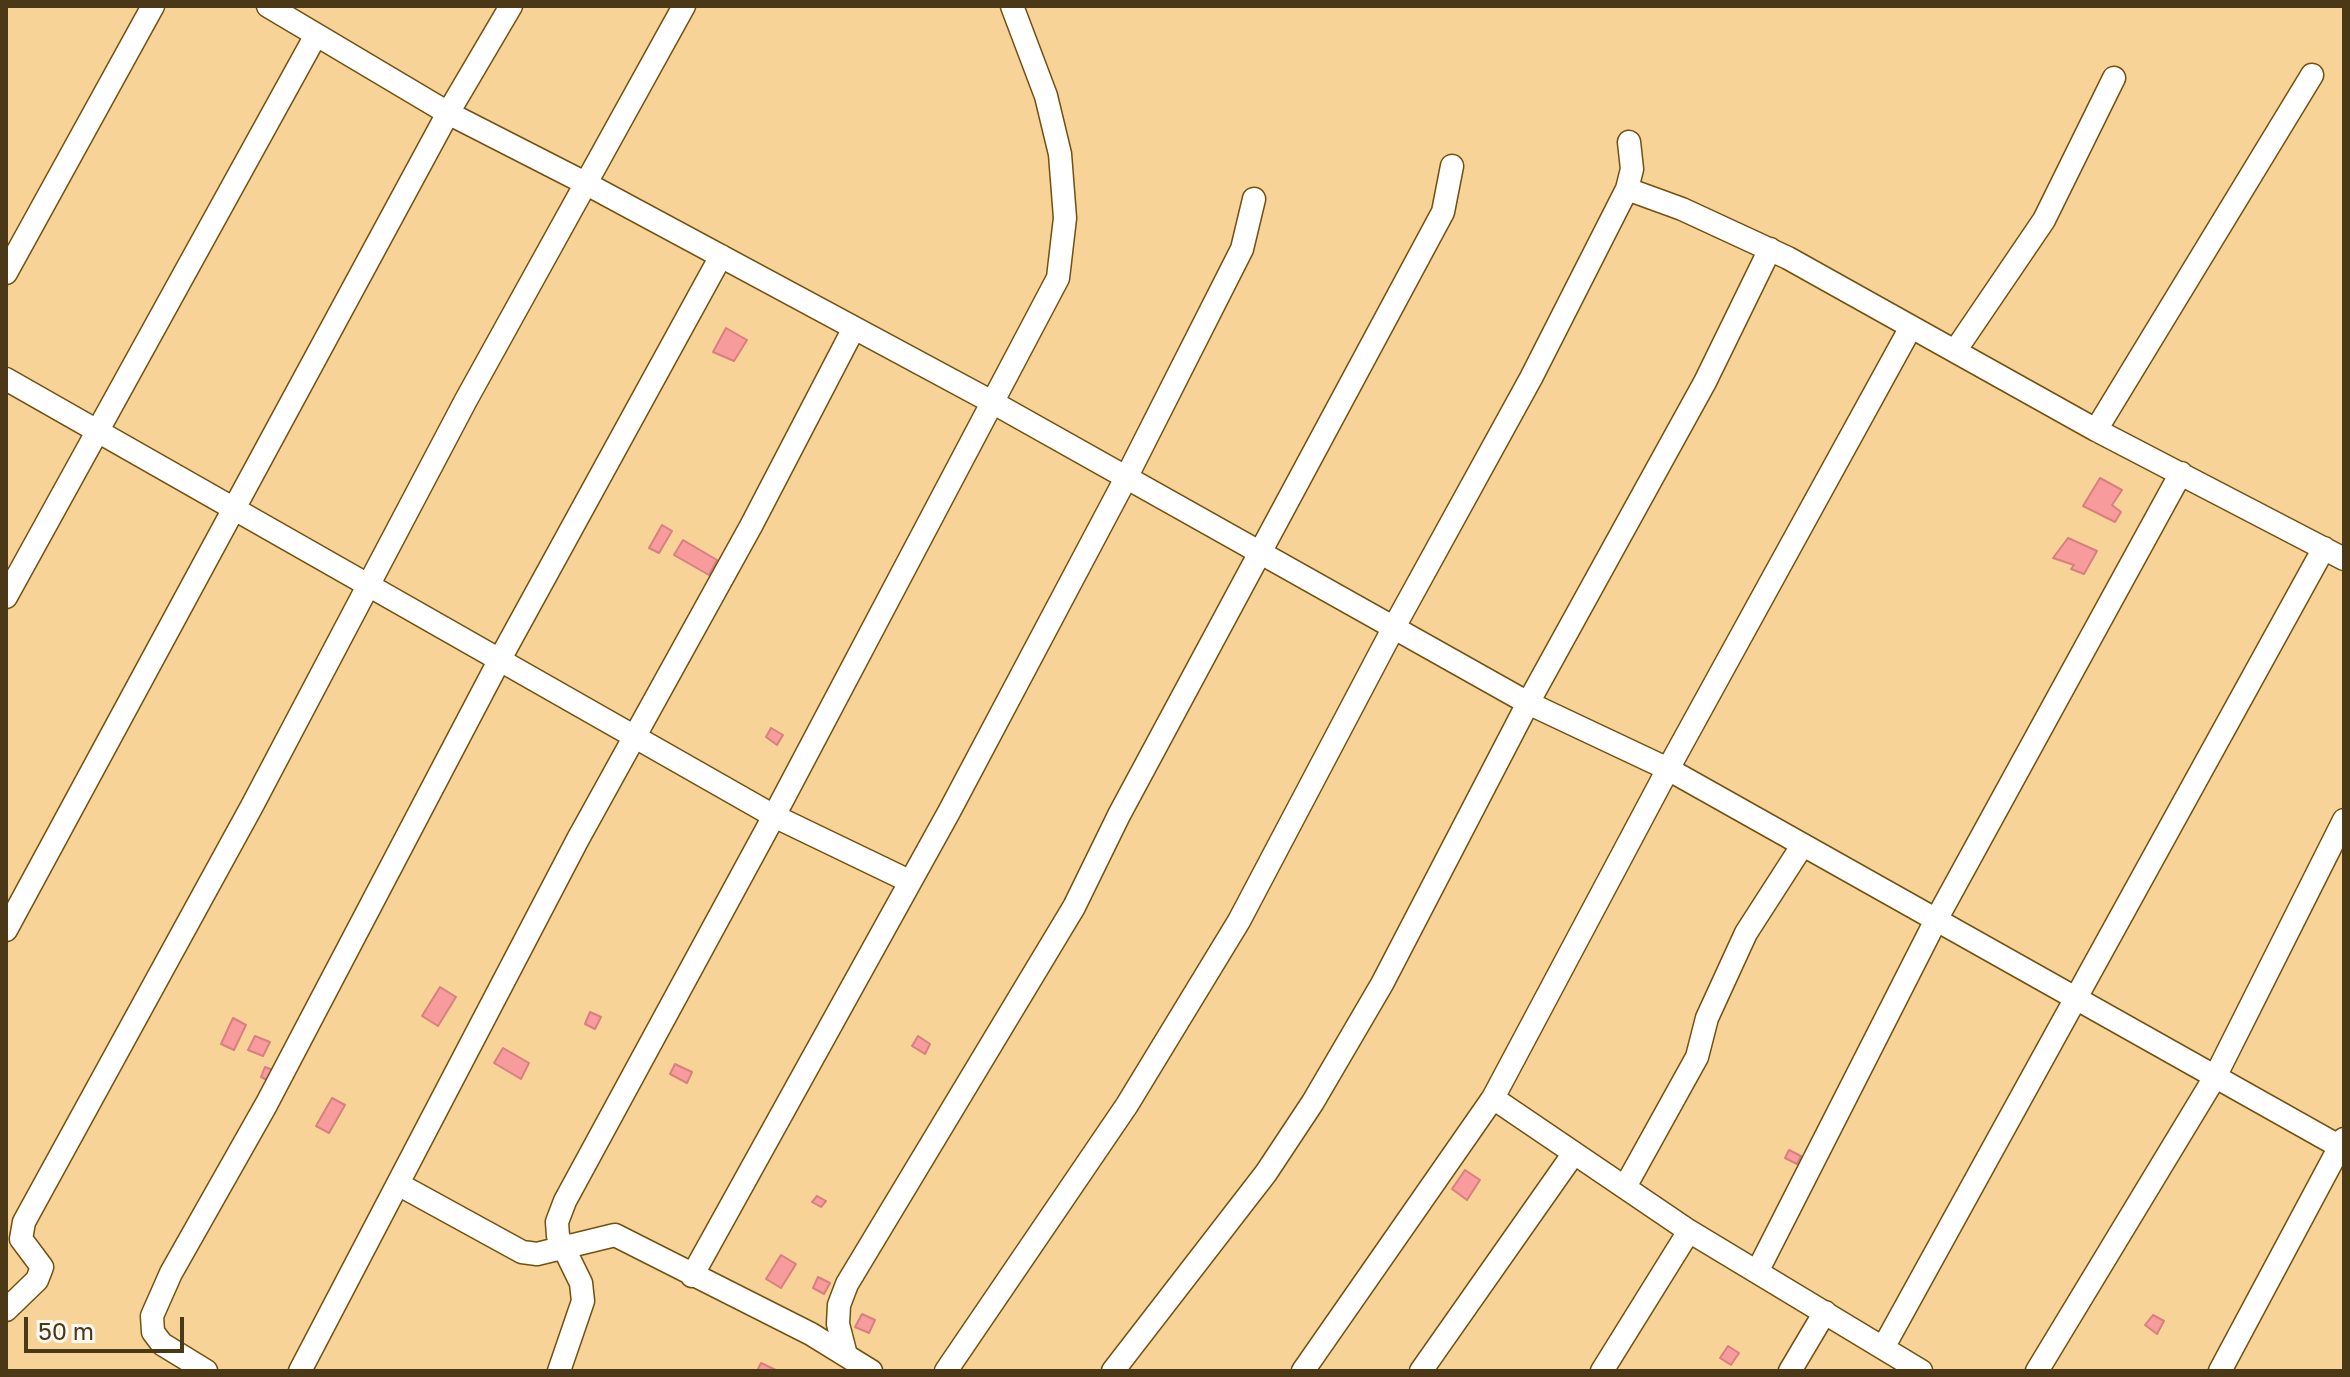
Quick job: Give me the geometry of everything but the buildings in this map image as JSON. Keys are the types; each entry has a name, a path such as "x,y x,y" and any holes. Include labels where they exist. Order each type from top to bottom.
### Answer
{"street":[{"path":"6,273 153,6"},
{"path":"268,6 448,113 585,183 992,402 1528,703 1668,769 2215,1077 2343,1145 2220,1371"},
{"path":"6,930 61,823 234,512 448,113 511,6"},
{"path":"6,1310 37,1280 42,1267 21,1239 24,1222 252,806 367,583 684,6"},
{"path":"559,1371 583,1301 581,1283 562,1249 557,1222 565,1201 774,816 1058,278 1065,218 1060,154 1046,96 1012,6"},
{"path":"6,597 316,35"},
{"path":"2096,430 2312,75"},
{"path":"1955,351 2044,220 2114,78"},
{"path":"946,1371 1127,1105 1239,921 1393,629 1531,378 1627,189 1632,169 1629,142"},
{"path":"846,1355 838,1324 839,1305 860,1258 1074,907 1119,815 1443,212 1452,166"},
{"path":"1627,189 1682,209 1770,249 2096,430 2344,559"},
{"path":"692,1276 1126,478 1242,249 1254,199"},
{"path":"1113,1371 1266,1173 1313,1102 1382,984 1528,703 1705,382 1770,249"},
{"path":"206,1371 162,1344 153,1332 152,1316 171,1273 266,1105 500,659 721,256"},
{"path":"1303,1371 1493,1098 1668,769 1911,327"},
{"path":"300,1371 633,736 751,526 854,328"},
{"path":"6,379 234,512 367,583 774,816 909,881"},
{"path":"1757,1272 1936,920 2181,473"},
{"path":"1883,1348 2324,548"},
{"path":"2037,1371 2215,1077 2344,820"},
{"path":"1625,1187 1697,1057 1707,1018 1746,933 1802,846"},
{"path":"1493,1098 1689,1231 1921,1371"},
{"path":"1421,1371 1574,1153"},
{"path":"398,1184 522,1252 537,1254 615,1235 846,1355 871,1371"},
{"path":"1602,1371 1689,1231"},
{"path":"1790,1371 1825,1312"}]}
